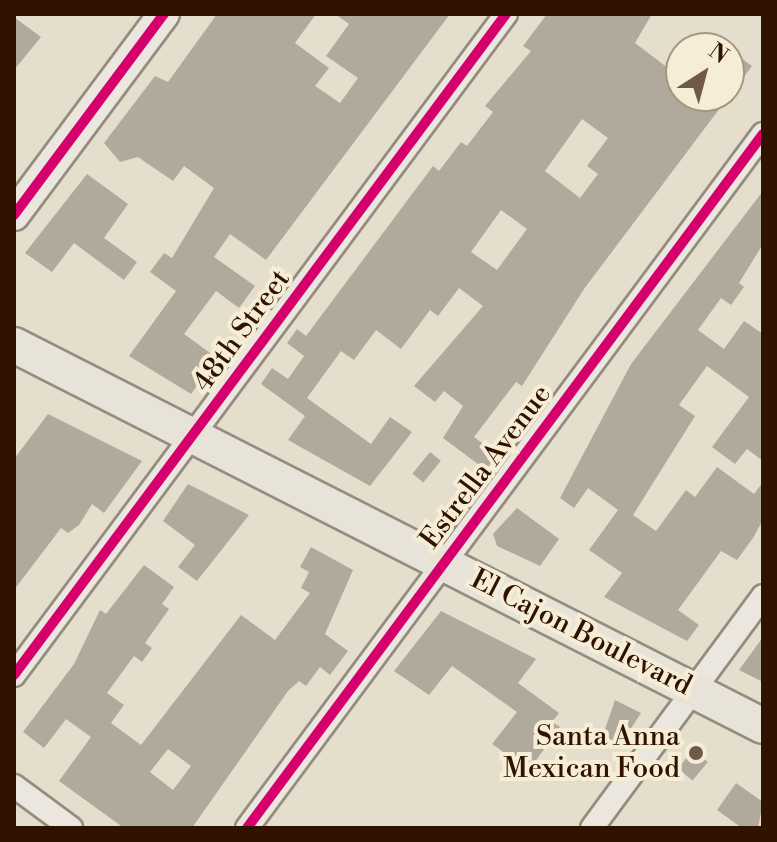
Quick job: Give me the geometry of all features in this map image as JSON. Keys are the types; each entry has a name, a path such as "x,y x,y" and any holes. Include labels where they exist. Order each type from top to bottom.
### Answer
{"main road":[{"path":"14,215 164,14"},
{"name":"El Cajon Boulevard","path":"14,345 763,726"}],"street":[{"name":"48th Street","path":"14,675 194,438 506,14"},
{"name":"Estrella Avenue","path":"247,828 763,134"},
{"path":"592,828 763,596"},
{"path":"14,786 71,828"}],"building":[{"path":"217,14 316,14 295,43 329,68 315,86 340,103 358,78 326,56 349,24 335,14 450,14 266,260 230,234 214,257 255,286 239,308 216,291 184,334 217,358 191,394 129,356 176,291 150,272 164,253 172,258 214,188 184,166 173,181 138,157 120,162 104,143 155,76 168,82"},
{"path":"547,14 652,14 635,43 665,66 665,112 717,112 584,289 522,386 516,382 474,437 497,454 486,470 443,438 463,406 444,391 435,402 414,386 483,306 459,288 438,316 430,310 401,349 376,330 354,360 341,351 307,398 371,444 390,417 412,432 370,486 288,440 305,416 261,384 272,368 288,379 304,356 287,343 297,329 306,336 433,166 439,171 461,142 467,146 493,112 485,106 531,51 523,46","holes":["582,119 608,138 587,166 598,174 580,198 545,171","501,210 527,229 497,270 471,252"]},
{"path":"14,17 41,37 14,70"},
{"path":"745,61 752,66 745,75"},
{"path":"87,174 128,204 104,238 137,262 124,280 74,243 52,272 25,253"},
{"path":"763,191 763,244 739,283 744,287 731,305 721,298 698,330 724,349 744,321 763,334 763,461 747,449 735,464 712,447 749,397 707,366 679,405 695,416 633,515 656,531 686,490 695,497 717,467 754,494 763,482 763,520 753,538 737,560 721,551 678,610 699,625 687,641 604,597 622,573 589,550 618,510 588,488 574,508 560,498 631,364"},
{"path":"48,414 142,461 104,513 92,504 79,525 68,533 61,528 14,590 14,459"},
{"path":"430,452 441,461 423,483 412,474"},
{"path":"188,484 249,515 197,581 178,567 195,545 163,521"},
{"path":"517,508 559,539 540,566 497,546 493,534"},
{"path":"311,547 353,570 325,634 348,651 330,675 320,667 306,686 299,681 288,691 192,828 124,828 59,781 91,737 66,719 44,748 23,732 74,664 100,610 106,614 144,565 174,587 162,604 169,609 145,643 152,648 142,662 134,656 107,693 124,705 111,723 141,745 241,615 275,640 310,593 301,588 309,572 300,567","holes":["168,749 191,766 173,790 150,772"]},
{"path":"441,611 536,659 518,683 559,713 552,722 560,727 529,770 492,744 517,712 452,666 429,695 394,671"},
{"path":"763,637 763,682 739,670"},
{"path":"615,700 641,713 620,745 603,735"},
{"path":"693,750 708,762 693,781 678,769"},
{"path":"736,783 763,802 758,828 742,828 717,810"}],"cycle path":[{"path":"14,215 164,14"},
{"path":"14,675 506,14"},
{"path":"247,828 763,134"}],"place":[{"name":"Santa Anna Mexican Food","path":"696,753"}]}
